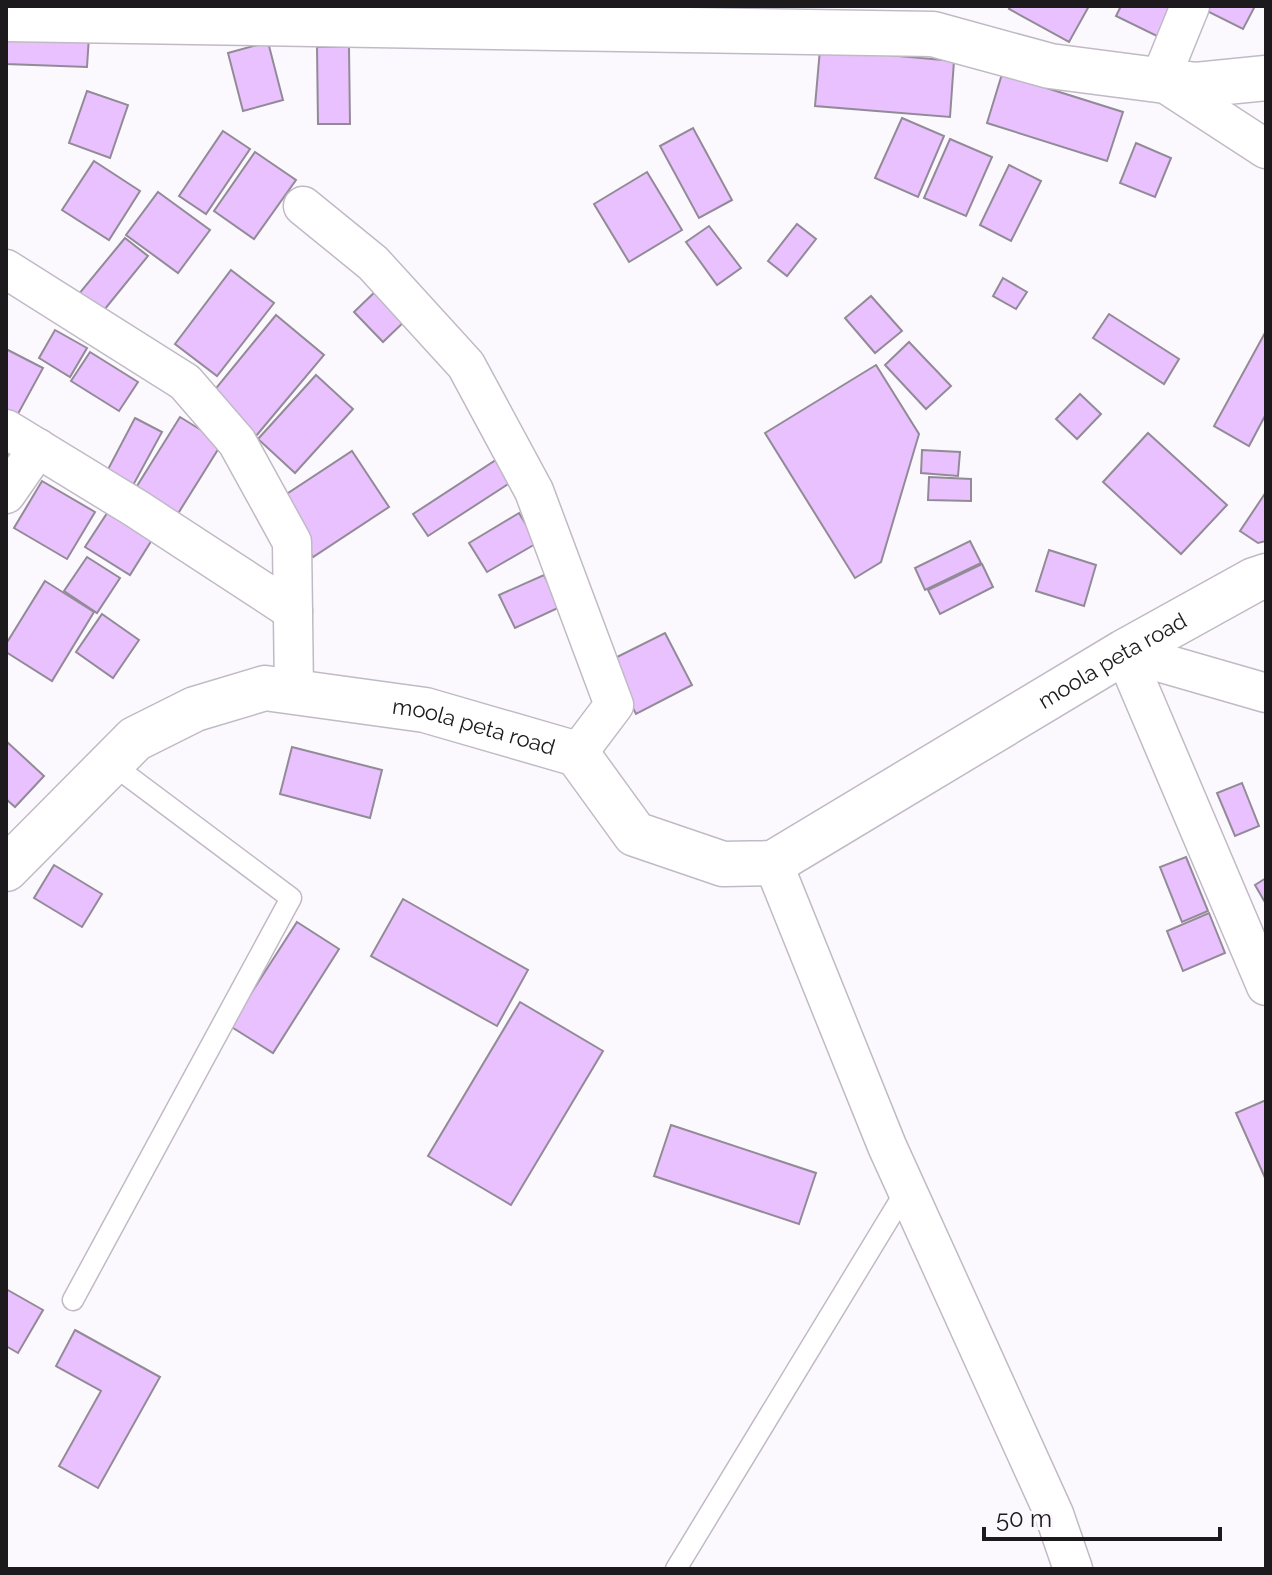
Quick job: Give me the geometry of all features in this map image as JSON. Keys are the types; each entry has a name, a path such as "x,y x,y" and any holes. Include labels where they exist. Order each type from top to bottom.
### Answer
{"street":[{"path":"1160,80 1190,6"},
{"path":"6,19 165,14 919,20 1050,66 1196,85 1266,78"},
{"path":"1160,80 1266,149"},
{"path":"303,206 373,263 466,365 534,491 614,705 577,754"},
{"path":"6,269 185,382 237,442 292,542 294,692"},
{"path":"6,494 22,438 293,611"},
{"name":"moola peta road","path":"7,869 135,739 195,709 265,688 425,710 577,754 635,834 723,864 773,863 1124,652 1266,576"},
{"path":"1124,652 1266,693"},
{"path":"1124,652 1266,986"},
{"path":"773,863 907,1189 1054,1514 1073,1569"}],"lane":[{"path":"73,1300 291,898 112,764"},
{"path":"676,1569 907,1189"}],"building":[{"path":"1011,6 1089,6 1069,42 1009,9"},
{"path":"1121,6 1182,6 1165,40 1116,16"},
{"path":"1255,6 1243,29 1201,8"},
{"path":"6,33 89,36 87,67 6,64"},
{"path":"268,42 283,100 243,111 228,53"},
{"path":"317,47 349,47 350,124 318,124"},
{"path":"820,49 954,61 950,117 815,106"},
{"path":"1002,74 1123,112 1107,161 987,123"},
{"path":"87,91 128,105 110,158 69,143"},
{"path":"902,118 944,136 918,197 875,178"},
{"path":"693,128 732,200 699,218 660,146"},
{"path":"223,131 250,149 206,214 179,196"},
{"path":"950,139 992,157 966,216 924,198"},
{"path":"1136,143 1171,158 1155,197 1120,183"},
{"path":"255,152 296,180 254,239 214,211"},
{"path":"94,161 140,191 109,240 62,210"},
{"path":"1009,165 1041,181 1011,241 980,225"},
{"path":"647,172 682,230 629,262 594,204"},
{"path":"158,192 210,230 178,273 126,235"},
{"path":"797,224 816,239 787,276 768,261"},
{"path":"709,226 741,268 717,285 686,242"},
{"path":"125,238 148,256 96,320 73,301"},
{"path":"231,270 274,303 217,376 175,344"},
{"path":"1003,278 1027,292 1016,309 993,296"},
{"path":"380,287 409,317 383,342 354,312"},
{"path":"871,296 902,331 875,353 845,318"},
{"path":"1109,314 1179,359 1164,384 1093,338"},
{"path":"276,315 324,355 256,436 208,398"},
{"path":"55,330 87,348 70,377 39,358"},
{"path":"1266,331 1266,414 1249,446 1214,426"},
{"path":"909,342 951,386 926,409 885,365"},
{"path":"6,349 43,368 13,423 6,419"},
{"path":"90,352 138,382 119,411 71,381"},
{"path":"876,365 919,434 881,562 855,578 765,433"},
{"path":"316,375 353,409 295,473 258,439"},
{"path":"1080,394 1101,414 1077,439 1056,419"},
{"path":"180,417 222,443 174,520 132,494"},
{"path":"135,418 162,432 131,489 105,475"},
{"path":"1148,433 1227,505 1181,554 1103,482"},
{"path":"922,450 960,452 958,476 921,473"},
{"path":"352,451 389,507 313,557 276,501"},
{"path":"502,456 516,479 428,536 413,514"},
{"path":"929,477 971,479 971,501 928,500"},
{"path":"42,481 95,512 67,559 14,528"},
{"path":"1266,492 1266,541 1258,543 1240,531"},
{"path":"111,507 155,535 130,575 85,547"},
{"path":"519,513 537,543 487,572 469,543"},
{"path":"970,541 981,563 925,590 915,568"},
{"path":"1049,550 1096,565 1084,606 1036,591"},
{"path":"87,557 120,578 97,613 64,591"},
{"path":"982,564 993,587 940,614 928,590"},
{"path":"544,575 560,607 515,628 499,595"},
{"path":"45,581 94,612 52,681 6,652 6,644"},
{"path":"102,614 139,640 113,678 76,652"},
{"path":"665,633 692,685 636,714 609,661"},
{"path":"6,741 44,776 15,807 6,799"},
{"path":"292,747 382,770 370,818 280,794"},
{"path":"1242,783 1259,826 1235,836 1217,793"},
{"path":"1186,857 1208,911 1182,922 1160,867"},
{"path":"54,865 102,894 82,927 34,898"},
{"path":"1266,878 1266,904 1255,885"},
{"path":"403,899 528,970 497,1026 371,956"},
{"path":"1209,913 1225,953 1183,971 1167,931"},
{"path":"297,922 339,949 273,1053 230,1026"},
{"path":"520,1002 603,1051 511,1205 428,1156"},
{"path":"1266,1100 1266,1180 1236,1113"},
{"path":"671,1125 816,1173 799,1224 654,1176"},
{"path":"6,1289 43,1310 18,1353 6,1346"},
{"path":"75,1330 160,1377 98,1488 59,1466 101,1391 56,1366"}]}
